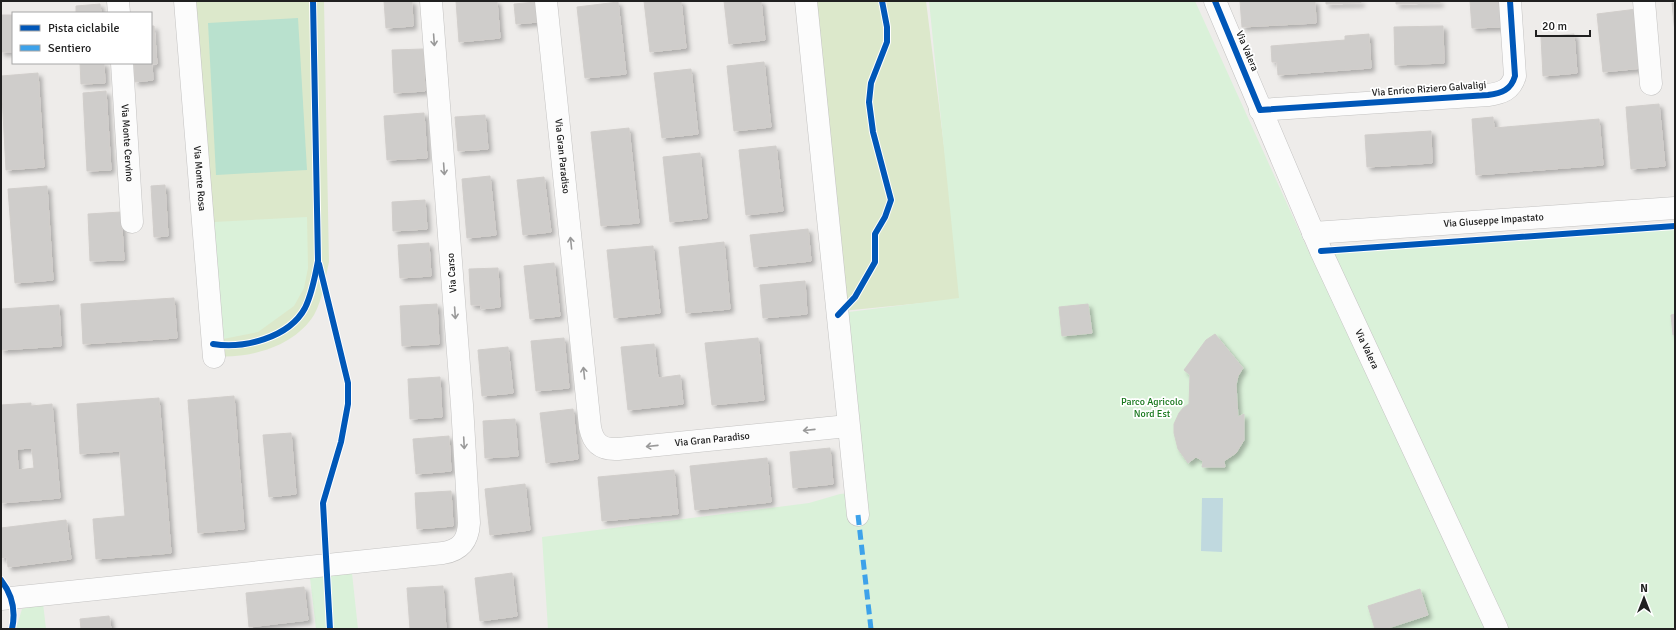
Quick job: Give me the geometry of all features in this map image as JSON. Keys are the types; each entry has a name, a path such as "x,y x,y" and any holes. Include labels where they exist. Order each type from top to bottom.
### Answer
{"street":[{"path":"118,1 119,12"},
{"name":"Via Monte Rosa","path":"185,1 214,357"},
{"name":"Via Carso","path":"1,599 444,553 453,551 464,544 468,534 469,524 431,1"},
{"name":"Via Gran Paradiso","path":"546,1 590,427 596,442 603,448 618,449 848,426"},
{"path":"806,1 858,515"},
{"name":"Via Valera","path":"1215,1 1313,233 1497,629"},
{"name":"Via Enrico Riziero Galvaligi","path":"1260,110 1488,95 1504,91 1512,84 1515,76 1510,1"},
{"path":"1644,1 1650,84"},
{"name":"Via Monte Cervino","path":"122,64 132,222"},
{"name":"Via Giuseppe Impastato","path":"1313,233 1675,208"}],"green space":[{"path":"189,1 324,1 329,262 320,302 314,315 305,326 283,343 256,353 214,356"},
{"path":"812,1 926,1 963,299 842,311"},
{"name":"Parco Agricolo Nord Est","path":"929,1 1195,1 1308,250 1675,224 1675,629 548,629 542,537 809,503 840,494 850,493 841,313 959,298"},
{"path":"298,18 307,170 216,175 208,23"},
{"path":"307,217 308,268 304,288 294,306 258,332 223,339 214,222"},
{"path":"352,573 358,629 316,629 310,578"},
{"path":"43,603 46,629 16,629 22,609"}],"water":[{"path":"1202,498 1223,498 1222,552 1201,551"}],"building":[{"path":"384,1 412,1 413,26 386,28"},
{"path":"456,1 497,1 500,38 459,42"},
{"path":"644,1 681,1 686,48 650,52"},
{"path":"724,1 761,1 765,40 729,44"},
{"path":"1240,1 1315,1 1316,23 1242,27"},
{"path":"1326,1 1361,1 1361,3 1326,4"},
{"path":"1396,1 1440,1 1440,3 1396,4"},
{"path":"1470,1 1501,1 1502,27 1472,28"},
{"path":"536,2 538,22 516,24 514,4"},
{"path":"618,2 626,74 585,78 577,7"},
{"path":"1672,3 1675,3 1675,33"},
{"path":"100,4 101,12 76,12 76,6"},
{"path":"1637,9 1643,68 1603,72 1597,14"},
{"path":"1,15 12,15 12,52 1,52"},
{"path":"152,26 154,26 157,64 152,64"},
{"path":"1443,26 1444,63 1395,65 1394,27"},
{"path":"1369,34 1371,68 1278,75 1277,62 1272,62 1271,46 1345,40 1345,36"},
{"path":"1574,34 1577,73 1543,76 1541,37"},
{"path":"423,49 425,91 394,93 392,50"},
{"path":"764,62 771,127 734,131 727,66"},
{"path":"80,64 104,64 105,83 81,84"},
{"path":"134,64 152,64 153,80 135,82"},
{"path":"691,69 698,134 662,138 654,73"},
{"path":"38,73 44,167 6,170 1,76"},
{"path":"106,91 111,170 87,171 83,93"},
{"path":"1659,104 1665,166 1631,169 1626,107"},
{"path":"424,113 427,158 387,160 384,116"},
{"path":"485,115 488,149 458,151 455,117"},
{"path":"1493,117 1494,128 1599,119 1603,165 1476,175 1472,119"},
{"path":"629,128 639,223 601,226 591,132"},
{"path":"1431,131 1432,163 1367,167 1365,135"},
{"path":"776,146 783,211 746,215 739,150"},
{"path":"700,153 707,218 670,222 663,157"},
{"path":"490,176 496,235 467,238 462,179"},
{"path":"544,177 551,232 523,235 517,180"},
{"path":"165,185 168,236 154,237 151,186"},
{"path":"47,186 53,280 15,283 8,189"},
{"path":"425,200 427,229 393,231 392,202"},
{"path":"121,212 124,260 90,261 88,214"},
{"path":"808,229 811,261 754,267 750,235"},
{"path":"724,242 730,309 686,313 679,247"},
{"path":"429,243 431,276 400,278 398,245"},
{"path":"653,246 660,313 614,318 607,250"},
{"path":"554,263 560,316 530,319 524,266"},
{"path":"498,268 500,307 481,309 481,305 471,305 469,269"},
{"path":"805,281 807,314 763,318 760,285"},
{"path":"174,298 177,338 83,344 81,304"},
{"path":"437,304 439,344 402,346 400,306"},
{"path":"1088,304 1092,333 1062,336 1059,307"},
{"path":"59,305 61,346 1,350 1,309"},
{"path":"1675,314 1675,335 1673,335 1671,315"},
{"path":"1215,334 1243,368 1238,376 1236,385 1238,417 1244,414 1244,440 1236,453 1224,461 1225,467 1202,467 1203,461 1196,457 1188,463 1178,449 1174,433 1174,424 1179,413 1189,404 1190,375 1184,370 1206,340"},
{"path":"564,338 569,388 536,391 531,341"},
{"path":"758,338 764,400 712,405 705,343"},
{"path":"654,344 658,378 680,375 683,404 628,410 621,347"},
{"path":"508,347 513,393 482,396 478,350"},
{"path":"440,377 442,417 410,419 408,379"},
{"path":"234,396 244,529 198,533 188,400"},
{"path":"159,398 171,553 96,559 93,519 125,516 120,451 80,454 77,404"},
{"path":"31,403 31,406 52,404 60,498 1,503 1,405","holes":["32,448 34,468 18,470 17,449"]},
{"path":"573,409 578,459 546,463 540,413"},
{"path":"515,419 518,456 485,458 483,421"},
{"path":"291,433 296,494 269,497 263,435"},
{"path":"449,436 451,471 416,474 413,439"},
{"path":"830,448 833,484 793,488 790,452"},
{"path":"767,458 771,502 695,510 690,466"},
{"path":"674,470 678,514 602,521 598,477"},
{"path":"525,484 530,530 490,535 485,489"},
{"path":"451,491 453,526 417,529 415,493"},
{"path":"66,520 71,559 8,567 7,557 1,558 1,528"},
{"path":"512,573 517,616 480,621 475,578"},
{"path":"443,586 446,629 410,629 407,588"},
{"path":"304,587 308,620 249,627 246,593"},
{"path":"1420,589 1428,615 1385,629 1375,629 1368,606"},
{"path":"109,616 111,629 81,629 80,619"}],"marked path":[{"path":"858,515 871,629"}],"cycle path":[{"path":"213,344 238,345 251,343 277,334 298,318 305,308 311,291 318,261 313,1"},
{"path":"838,315 855,297 875,262 875,234 885,217 891,200 873,132 869,102 871,83 887,42 887,27 882,1"},
{"path":"1215,1 1260,110 1488,95 1502,92 1511,85 1515,76 1510,1"},
{"path":"1321,251 1675,226"},
{"path":"319,264 348,383 348,404 341,442 323,503 330,629"},
{"path":"1,580 8,591 12,603 14,616 12,629"}]}
